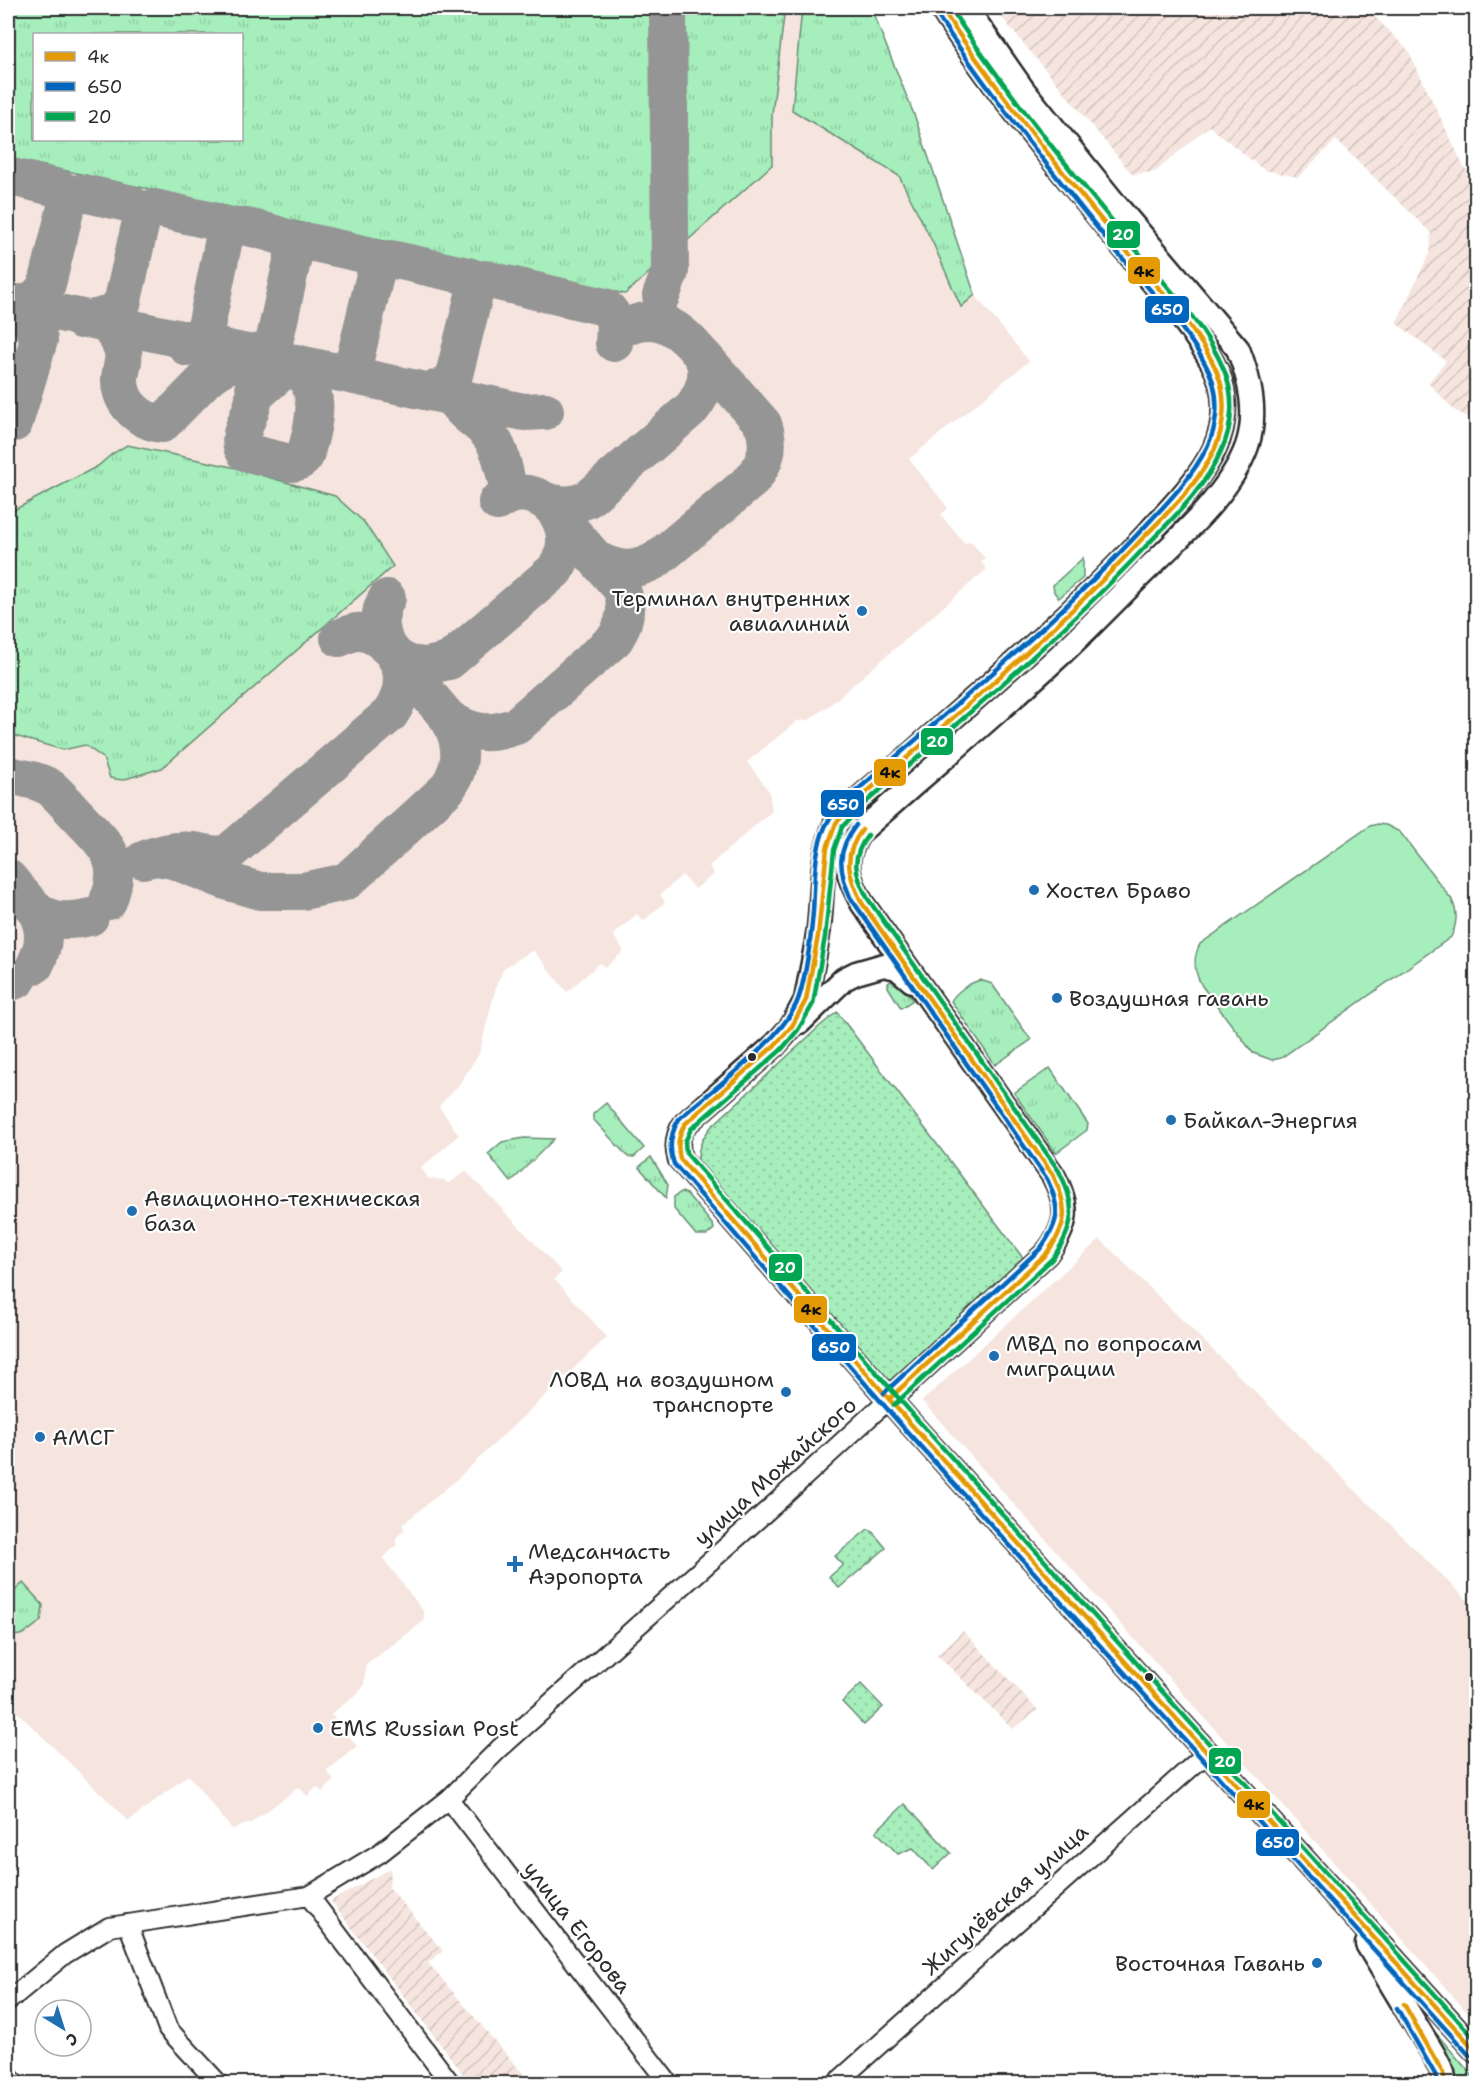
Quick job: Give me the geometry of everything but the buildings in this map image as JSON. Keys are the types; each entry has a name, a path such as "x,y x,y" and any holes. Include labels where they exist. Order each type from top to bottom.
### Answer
{"main road":[{"path":"775,1045 792,1026 806,1000 819,930 822,870 829,838 836,823 1067,615 1121,563 1200,473 1214,450 1224,414 1221,382 1213,363 1197,339 1008,105 941,8"},
{"path":"889,1399 1046,1254 1058,1239 1066,1208 1053,1174 862,903 852,885 847,868 848,854 860,832 1058,657 1186,530 1221,491 1237,465 1247,446 1252,422 1249,377 1238,349 1116,205 1031,99 966,8"},
{"path":"925,992 897,968 884,964 844,979 775,1045 685,1124 680,1132 677,1150 680,1159 889,1399 1476,2050"},
{"path":"1340,1899 1434,2055 1443,2073 1445,2084"}],"street":[{"name":"улица Можайского","path":"8,2001 65,1953 109,1927 309,1896 380,1853 449,1799 499,1749 889,1399"},
{"name":"Жигулёвская улица","path":"835,2084 1208,1752"},
{"name":"улица Егорова","path":"449,1799 669,2084"},
{"path":"309,1896 451,2084"},
{"path":"128,1924 168,2029 219,2084"},
{"path":"8,2075 15,2084"}],"shaded area":[{"path":"8,8 871,8 915,117 975,295 1029,361 909,459 948,508 941,515 965,544 970,541 985,558 981,562 987,569 832,703 809,720 797,721 747,762 769,791 772,811 709,866 714,874 695,889 682,875 660,895 665,902 654,912 643,921 637,914 613,935 624,951 606,967 600,963 567,992 533,950 504,968 497,983 479,1054 458,1086 439,1106 459,1135 421,1168 429,1179 445,1180 448,1184 466,1171 562,1272 554,1279 607,1337 455,1481 402,1525 405,1529 396,1538 396,1546 383,1558 424,1612 424,1621 366,1665 364,1686 331,1714 357,1746 327,1771 334,1781 322,1792 317,1787 307,1796 299,1787 251,1823 232,1829 188,1775 129,1821 11,1706 8,1709"},
{"path":"994,8 1375,8 1373,15 1408,50 1463,165 1476,183 1476,421 1454,410 1428,383 1446,361 1396,323 1429,254 1431,233 1336,140 1298,177 1264,170 1209,126 1155,172 1132,174"},
{"path":"1100,1239 1476,1609 1476,2022 922,1401"},
{"path":"963,1631 1038,1710 1013,1729 937,1655"},
{"path":"391,1868 389,1887 443,1951 428,1963 531,2083 470,2083 331,1901"}],"green space":[{"path":"8,8 653,8 658,265 625,294 8,158"},
{"path":"686,8 785,8 772,114 772,165 688,240"},
{"path":"802,8 871,8 915,117 975,295 961,307 933,243 899,176 792,110"},
{"path":"127,445 232,467 335,496 364,522 393,566 162,768 122,780 110,778 103,758 85,745 63,750 8,734 8,513 98,466"},
{"path":"1083,558 1083,578 1059,598 1054,592 1053,585"},
{"path":"1378,824 1400,832 1452,900 1456,918 1451,937 1281,1058 1272,1060 1253,1053 1199,981 1195,960 1200,944 1370,826"},
{"path":"980,980 992,984 1031,1040 995,1065 951,1001 963,988"},
{"path":"891,981 903,987 913,1000 901,1008 888,987"},
{"path":"837,1012 1023,1258 888,1384 698,1168 700,1146 711,1127"},
{"path":"1050,1068 1088,1124 1087,1130 1056,1153 1014,1093"},
{"path":"606,1103 644,1148 634,1157 628,1157 593,1119 593,1114"},
{"path":"524,1138 554,1139 511,1182 488,1154 502,1142"},
{"path":"651,1157 668,1185 666,1198 639,1167"},
{"path":"681,1192 687,1194 713,1225 714,1229 707,1235 696,1235 674,1209 674,1197"},
{"path":"868,1529 886,1548 839,1588 829,1577 843,1565 835,1556"},
{"path":"23,1583 43,1605 41,1621 17,1636 8,1633 8,1597"},
{"path":"861,1684 883,1707 864,1725 842,1702"},
{"path":"905,1804 951,1853 933,1870 913,1848 898,1854 876,1831"},
{"path":"1418,2012 1476,2080 1476,2083 1455,2083 1447,2054 1414,2013"}],"taxiway":[{"path":"661,296 670,272 668,8"},
{"path":"8,176 61,189 66,193 68,199 47,284 33,300 14,303 31,323 39,340 14,423"},
{"path":"68,199 83,193 131,204 142,217 122,304 108,314 81,320"},
{"path":"142,217 149,209 155,208 213,221 222,228 224,239 206,327 195,337 181,339 188,348"},
{"path":"224,239 230,229 234,226 241,226 277,235 296,243 274,343 267,350 254,354"},
{"path":"296,246 302,242 309,242 368,255 376,262 377,267 355,359 345,368 332,371"},
{"path":"377,267 391,259 473,278 476,287 453,379 441,388 426,391"},
{"path":"476,287 485,279 605,307 612,314 615,328 614,343"},
{"path":"8,302 524,412 545,411"},
{"path":"545,501 567,504 588,499 692,408 700,396 705,383 706,369 702,356 693,345 680,333 665,324 649,321 632,325"},
{"path":"107,323 119,340 123,352 120,380 123,397 139,415 162,424 206,379 249,353 254,391 253,404 242,432 242,446 245,452 290,463 300,461 305,456 314,408 314,397 305,375 296,363 255,395"},
{"path":"597,560 627,569 641,567 656,560 752,480 761,467 767,447 763,424 703,356"},
{"path":"452,395 459,406 492,438 507,483"},
{"path":"396,657 409,664 426,666 449,661 555,570 563,555 565,538 563,526 551,506 542,499 520,494 508,496 497,502"},
{"path":"449,719 466,728 482,732 516,726 615,639 623,621 625,608 621,588 561,519"},
{"path":"386,646 380,622 387,598"},
{"path":"339,638 356,632 370,634 384,643 395,656 399,663 402,684 399,698 390,714 227,854 174,851 143,860 157,857 173,860 226,881 260,891 303,891 348,880 447,789 458,763 459,746 449,719 396,657"},
{"path":"8,775 36,781 52,789 104,844 110,853 114,874 108,901"},
{"path":"8,878 42,914 61,920 90,917"},
{"path":"35,965 43,938 36,911"},
{"path":"8,983 18,979"}],"transit line":[{"name":"4к","path":"941,8 983,69 1028,128 1199,339 1220,381 1224,410 1221,430 1215,448 1191,486 1107,575 1039,641 860,798 836,823 827,848 818,936 806,1000 792,1026 775,1045 685,1124 679,1141 680,1159 909,1422 1476,2051"},
{"name":"20","path":"950,8 1036,126 1181,302 1206,336 1228,380 1231,400 1228,431 1214,465 1198,490 1114,579 1045,646 865,803 842,827 834,850 825,937 813,1004 798,1030 781,1050 691,1129 685,1142 686,1153 915,1417 1476,2040"},
{"name":"650","path":"935,12 1021,131 1112,246 1169,311 1196,348 1206,365 1215,390 1216,415 1213,431 1200,460 1183,484 1100,573 997,669 855,792 830,818 820,839 810,943 799,997 791,1013 764,1046 679,1119 671,1141 672,1158 674,1164 903,1427 1470,2056"},
{"name":"650","path":"856,825 845,843 841,860 843,877 850,897 1047,1179 1055,1198 1056,1207 1052,1231 1040,1249 884,1393"},
{"name":"4к","path":"862,830 852,849 849,866 853,884 862,903 1053,1175 1064,1207 1059,1234 1046,1254 889,1399"},
{"name":"20","path":"868,835 862,843 856,867 868,899 1059,1171 1071,1206 1069,1226 1052,1259 894,1405"},
{"name":"4к","path":"1404,2004 1443,2073 1445,2084"},
{"name":"650","path":"1397,2008 1436,2076 1437,2084"}],"place":[{"name":"Терминал внутренних авиалиний","path":"862,611"},
{"name":"Хостел Браво","path":"1034,890"},
{"name":"Воздушная гавань","path":"1057,998"},
{"name":"Байкал-Энергия","path":"1171,1120"},
{"name":"Авиационно-техническая база","path":"132,1211"},
{"name":"МВД по вопросам миграции","path":"994,1356"},
{"name":"ЛОВД на воздушном транспорте","path":"786,1392"},
{"name":"АМСГ","path":"40,1437"},
{"name":"Медсанчасть Аэропорта","path":"515,1564"},
{"name":"EMS Russian Рost","path":"318,1728"},
{"name":"Восточная Гавань","path":"1317,1963"}]}
